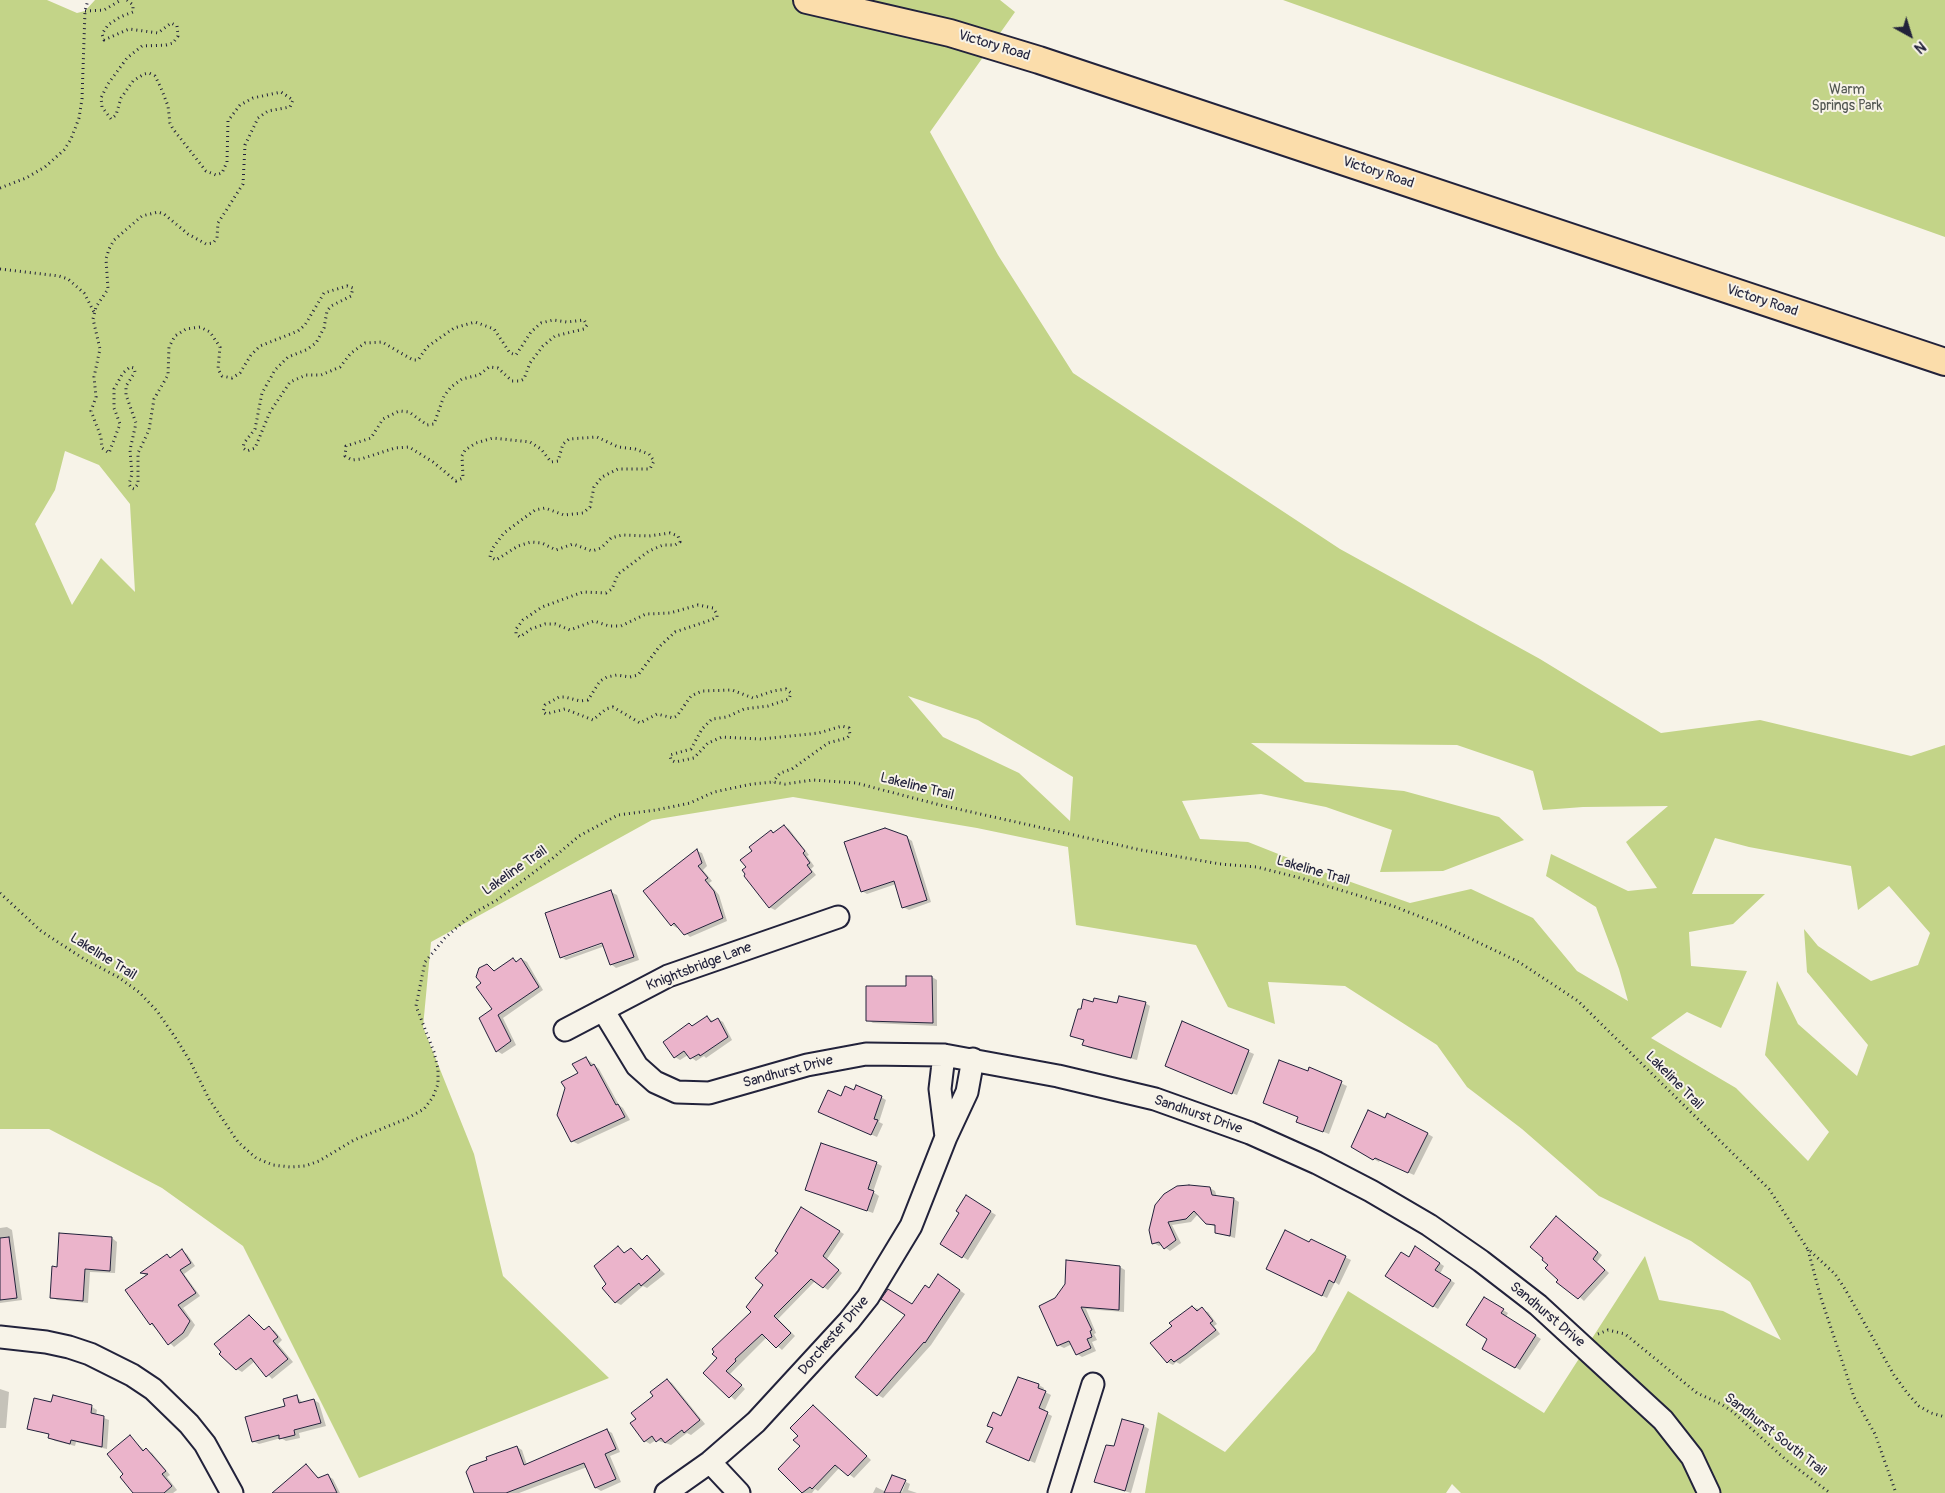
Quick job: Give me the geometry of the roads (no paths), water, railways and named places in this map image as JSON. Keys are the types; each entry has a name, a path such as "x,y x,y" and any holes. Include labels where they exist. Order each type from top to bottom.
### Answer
{"main road":[{"name":"Victory Road","path":"807,0 932,29 1039,60 1945,362"}],"street":[{"name":"Knightsbridge Lane","path":"564,1030 668,976 838,917"},
{"name":"Sandhurst Drive","path":"603,1010 629,1056 645,1074 666,1088 692,1094 725,1090 807,1065 866,1054 944,1055 1058,1076 1155,1099 1250,1133 1316,1163 1387,1201 1481,1261 1538,1305 1678,1436 1692,1457 1709,1493"},
{"name":"Dorchester Drive","path":"944,1055 940,1089 946,1137"},
{"name":"Dorchester Drive","path":"666,1493 710,1462 777,1401 849,1321 868,1297 911,1226 946,1137 967,1092 973,1059"},
{"path":"0,1337 46,1342 90,1354 132,1375 153,1389 189,1424 205,1444 232,1493"},
{"path":"1060,1493 1093,1384"},
{"path":"710,1462 739,1493"}],"park label":[{"name":"Warm Springs Park","path":"1847,98"}]}
